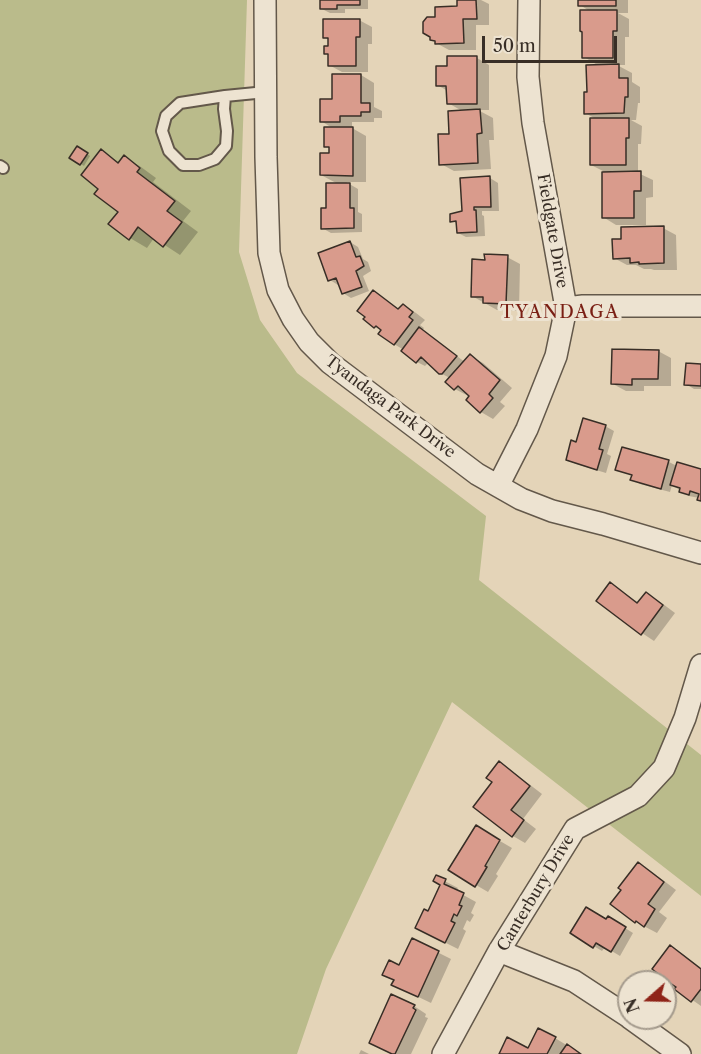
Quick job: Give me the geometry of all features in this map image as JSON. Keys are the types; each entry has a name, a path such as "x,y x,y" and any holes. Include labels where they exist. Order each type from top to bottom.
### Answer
{"street":[{"name":"Tyandaga Park Drive","path":"265,0 269,253 278,290 293,319 309,342 330,363 477,474 521,499 552,511 701,553"},
{"name":"Fieldgate Drive","path":"498,486 527,429 556,356 566,308 533,123 528,76 529,0"},
{"path":"566,308 701,306"},
{"name":"Canterbury Drive","path":"443,1054 500,951 575,829 638,796 664,768 685,718 701,665"},
{"path":"500,951 574,981 617,1009"},
{"path":"647,1030 680,1054"}],"lane":[{"path":"225,96 226,146 215,159 199,165 183,165 169,151 162,130 166,116 180,103 225,96 266,92"}],"green space":[{"path":"0,0 247,0 239,252 260,320 297,373 486,516 479,580 701,755 701,896 452,702 326,969 297,1054 0,1054"}],"building":[{"path":"320,0 360,0 360,5 337,5 337,9 320,9"},
{"path":"457,0 476,0 477,19 463,19 464,43 435,44 435,41 430,40 430,37 423,33 423,22 427,17 435,17 435,7 457,6"},
{"path":"578,0 616,0 616,6 578,6"},
{"path":"580,10 617,10 617,31 613,31 613,58 582,58"},
{"path":"323,19 360,19 360,37 356,37 356,66 328,66 328,54 324,54 324,46 328,46 328,38 323,38"},
{"path":"447,56 477,56 477,104 447,104 446,86 436,86 436,66 447,66"},
{"path":"619,64 619,78 628,78 628,97 625,97 624,113 584,114 584,92 587,92 586,65"},
{"path":"332,74 361,74 361,103 370,103 370,112 361,112 361,116 340,116 340,122 320,122 320,99 332,99"},
{"path":"480,109 482,133 477,134 478,163 439,165 438,134 449,134 448,111"},
{"path":"590,118 629,118 626,165 590,165"},
{"path":"324,127 353,127 353,176 320,175 320,153 329,153 329,147 324,147"},
{"path":"77,146 88,153 80,165 69,158"},
{"path":"101,149 118,163 124,155 140,168 137,172 175,201 167,211 182,222 163,247 138,227 129,240 108,224 118,212 94,194 98,189 81,175"},
{"path":"641,171 641,191 634,191 634,218 602,218 602,172"},
{"path":"490,176 491,207 474,207 477,232 457,233 456,221 450,222 450,214 462,211 460,178"},
{"path":"326,183 350,183 350,208 354,208 354,228 321,229 321,208 326,208"},
{"path":"664,226 664,263 639,264 639,262 630,263 630,258 613,259 612,239 621,239 621,227"},
{"path":"350,241 356,257 360,256 364,266 356,271 362,287 342,294 336,278 328,281 318,253"},
{"path":"484,254 508,255 506,304 483,303 483,297 471,297 472,259 485,260"},
{"path":"373,290 398,309 403,304 413,312 409,317 413,320 394,345 378,334 381,330 376,326 374,328 357,311"},
{"path":"419,327 457,356 442,374 439,374 421,357 416,363 401,351"},
{"path":"612,349 659,350 658,379 632,379 632,385 611,384"},
{"path":"470,354 500,380 489,394 493,398 480,413 466,400 469,396 458,386 454,390 445,382"},
{"path":"686,363 701,364 701,386 684,385"},
{"path":"583,418 606,425 599,449 603,450 597,470 566,460 571,440 576,442"},
{"path":"622,447 669,460 661,489 630,480 632,475 615,470"},
{"path":"677,462 701,469 701,501 697,500 699,494 690,491 689,495 679,492 680,488 670,485"},
{"path":"610,582 637,603 646,592 663,605 641,635 596,601"},
{"path":"499,761 530,786 511,810 524,820 512,837 473,807 492,782 486,778"},
{"path":"476,825 500,840 475,887 448,870"},
{"path":"638,862 664,882 648,904 655,909 644,927 610,904 621,890 618,888"},
{"path":"436,875 446,879 444,884 464,893 459,905 462,906 457,916 454,914 451,921 455,923 445,943 415,928 424,909 428,911 440,885 433,881"},
{"path":"586,907 626,927 611,952 596,943 593,948 570,933"},
{"path":"412,938 439,951 418,997 391,985 394,980 382,975 389,960 399,965"},
{"path":"670,945 701,969 701,989 691,1002 677,991 677,970 652,969"},
{"path":"391,994 415,1005 413,1008 416,1010 395,1054 369,1043"},
{"path":"538,1028 556,1037 547,1054 499,1054 507,1037 528,1048"},
{"path":"567,1044 581,1054 560,1054"}],"district":[{"name":"TYANDAGA","path":"560,313"}]}
